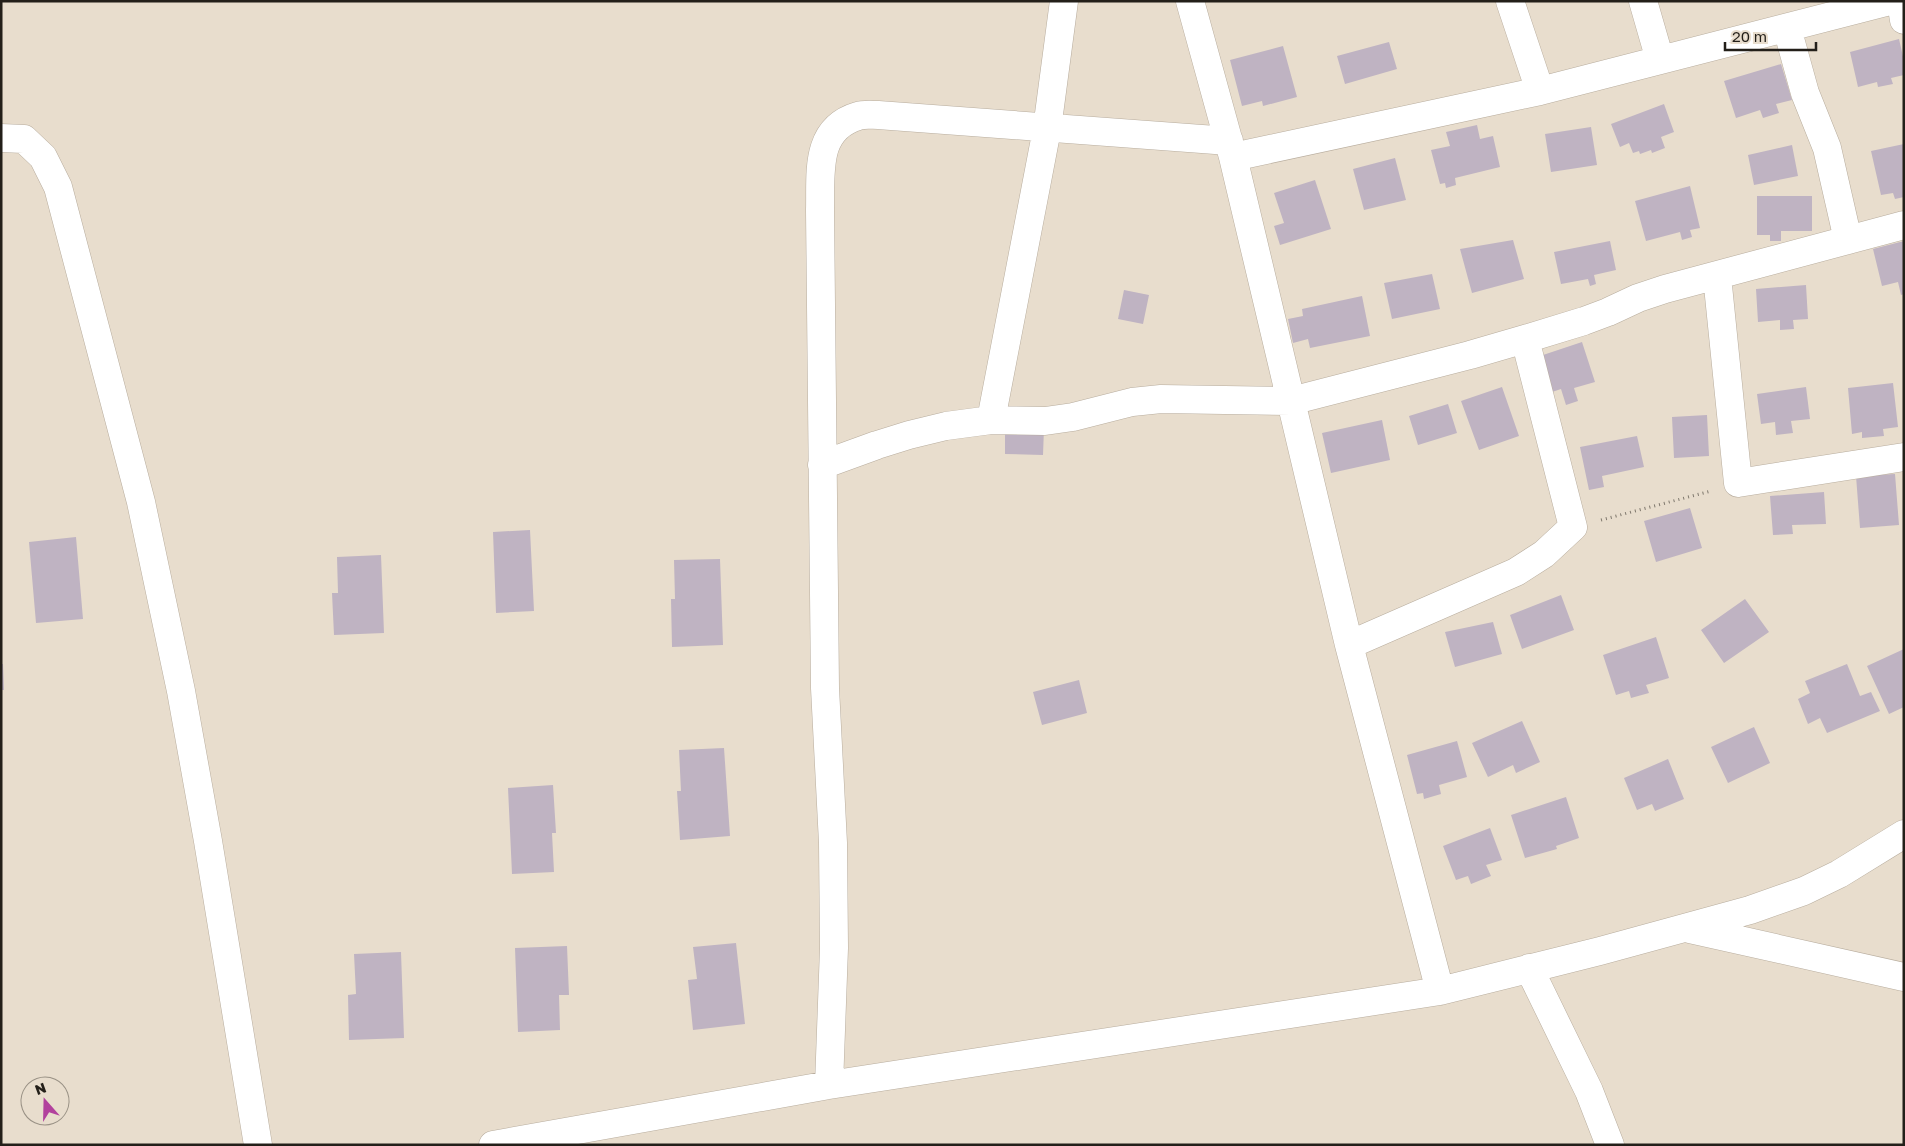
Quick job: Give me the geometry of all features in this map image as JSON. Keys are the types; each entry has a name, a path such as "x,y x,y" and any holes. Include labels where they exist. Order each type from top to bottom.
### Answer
{"street":[{"path":"992,420 1047,129 1064,1"},
{"path":"1190,1 1231,149 1350,645 1440,991"},
{"path":"1510,1 1540,91"},
{"path":"1643,1 1660,60"},
{"path":"1900,1 1904,20"},
{"path":"830,1085 834,948 833,843 825,688 821,156 828,138 840,125 859,116 878,115 1047,129 1231,149 1540,91 1877,3"},
{"path":"1787,28 1805,92 1827,148 1848,240"},
{"path":"1,138 24,139 43,157 58,186 142,502 181,691 208,841 258,1145"},
{"path":"822,465 877,445 946,426 992,420 1045,421 1073,417 1132,402 1161,399 1292,401 1470,355 1584,321 1647,295 1904,225"},
{"path":"1717,276 1738,483 1904,457"},
{"path":"1350,645 1516,572 1544,554 1573,527 1525,339"},
{"path":"492,1145 830,1085 1440,991 1750,910 1804,890 1839,874 1904,834"},
{"path":"1686,928 1904,977"},
{"path":"1529,968 1589,1091 1610,1145"}],"path":[{"path":"1573,527 1738,483"}],"building":[{"path":"1899,39 1904,61 1904,75 1891,78 1893,84 1878,87 1877,82 1858,87 1850,52"},
{"path":"1389,42 1397,69 1345,84 1337,56"},
{"path":"1283,46 1297,97 1263,106 1262,101 1242,106 1230,60"},
{"path":"1781,64 1792,100 1776,104 1779,113 1763,118 1760,110 1736,118 1724,81"},
{"path":"1664,104 1674,132 1661,137 1665,148 1652,153 1651,150 1640,154 1639,151 1633,153 1629,143 1620,147 1611,124"},
{"path":"1477,125 1480,139 1493,136 1500,167 1455,178 1456,185 1446,188 1445,183 1440,184 1431,150 1450,146 1446,132"},
{"path":"1591,127 1597,165 1551,172 1545,134"},
{"path":"1904,144 1904,197 1895,199 1893,193 1881,195 1871,151"},
{"path":"1792,145 1798,176 1754,185 1748,155"},
{"path":"1395,158 1406,200 1364,210 1353,169"},
{"path":"1315,180 1331,229 1280,245 1274,226 1284,223 1274,193"},
{"path":"1690,186 1700,228 1690,230 1692,237 1682,240 1680,232 1646,241 1635,201"},
{"path":"1757,196 1812,196 1812,231 1781,231 1781,241 1770,241 1770,235 1757,235"},
{"path":"1513,240 1524,279 1472,293 1460,249"},
{"path":"1610,241 1616,270 1594,275 1596,284 1590,286 1588,279 1561,284 1554,252"},
{"path":"1904,241 1904,294 1901,295 1898,282 1882,286 1873,249"},
{"path":"1432,274 1440,309 1392,319 1384,283"},
{"path":"1806,285 1808,319 1793,320 1794,329 1780,330 1780,320 1758,322 1756,289"},
{"path":"1124,290 1149,295 1143,324 1118,319"},
{"path":"1362,296 1370,336 1310,348 1308,339 1293,343 1288,319 1303,316 1302,309"},
{"path":"1582,342 1595,382 1574,388 1578,401 1566,405 1561,389 1549,393 1537,357"},
{"path":"1893,383 1898,427 1883,429 1884,436 1862,438 1862,432 1852,434 1848,388"},
{"path":"1502,387 1519,436 1479,450 1461,401"},
{"path":"1806,387 1810,419 1791,421 1793,433 1776,435 1775,422 1761,424 1757,394"},
{"path":"1448,404 1457,433 1418,445 1409,416"},
{"path":"1707,415 1709,456 1674,458 1672,417"},
{"path":"1382,420 1390,460 1331,473 1322,433"},
{"path":"1005,427 1044,428 1043,455 1005,454"},
{"path":"1637,436 1644,467 1602,476 1604,487 1589,490 1580,447"},
{"path":"1895,474 1899,525 1860,528 1856,476"},
{"path":"1824,492 1826,524 1792,525 1793,534 1773,535 1770,496"},
{"path":"1690,508 1702,548 1656,562 1644,521"},
{"path":"530,530 534,611 496,613 493,532"},
{"path":"76,537 83,619 36,623 29,542"},
{"path":"381,555 384,633 334,635 332,593 338,593 337,557"},
{"path":"720,559 723,645 672,647 671,599 675,599 674,560"},
{"path":"1561,595 1574,630 1522,649 1510,615"},
{"path":"1745,599 1769,632 1724,663 1701,630"},
{"path":"1493,622 1502,654 1455,667 1445,632"},
{"path":"1656,637 1669,678 1646,685 1649,693 1631,698 1629,691 1616,695 1603,655"},
{"path":"1904,649 1904,707 1889,714 1867,666"},
{"path":"1,664 3,664 4,690 1,690"},
{"path":"1847,664 1860,696 1871,692 1880,711 1827,733 1820,718 1808,724 1798,699 1810,693 1805,681"},
{"path":"1079,680 1087,713 1042,725 1033,692"},
{"path":"1522,721 1540,762 1516,773 1513,765 1488,777 1472,743"},
{"path":"1754,727 1770,763 1728,783 1711,747"},
{"path":"1457,741 1467,777 1439,785 1441,794 1424,799 1423,793 1417,794 1407,755"},
{"path":"724,748 730,836 680,840 677,791 681,791 679,750"},
{"path":"1668,759 1684,799 1655,811 1652,804 1637,810 1624,778"},
{"path":"553,785 556,833 552,833 554,872 512,874 508,788"},
{"path":"1566,797 1579,838 1556,846 1557,849 1525,858 1511,815"},
{"path":"1490,828 1502,860 1486,865 1491,876 1471,884 1468,876 1456,880 1443,846"},
{"path":"736,943 745,1024 693,1030 688,980 697,979 693,947"},
{"path":"567,946 569,995 559,995 560,1030 518,1032 515,948"},
{"path":"401,952 404,1038 349,1040 348,995 356,994 354,954"}]}
